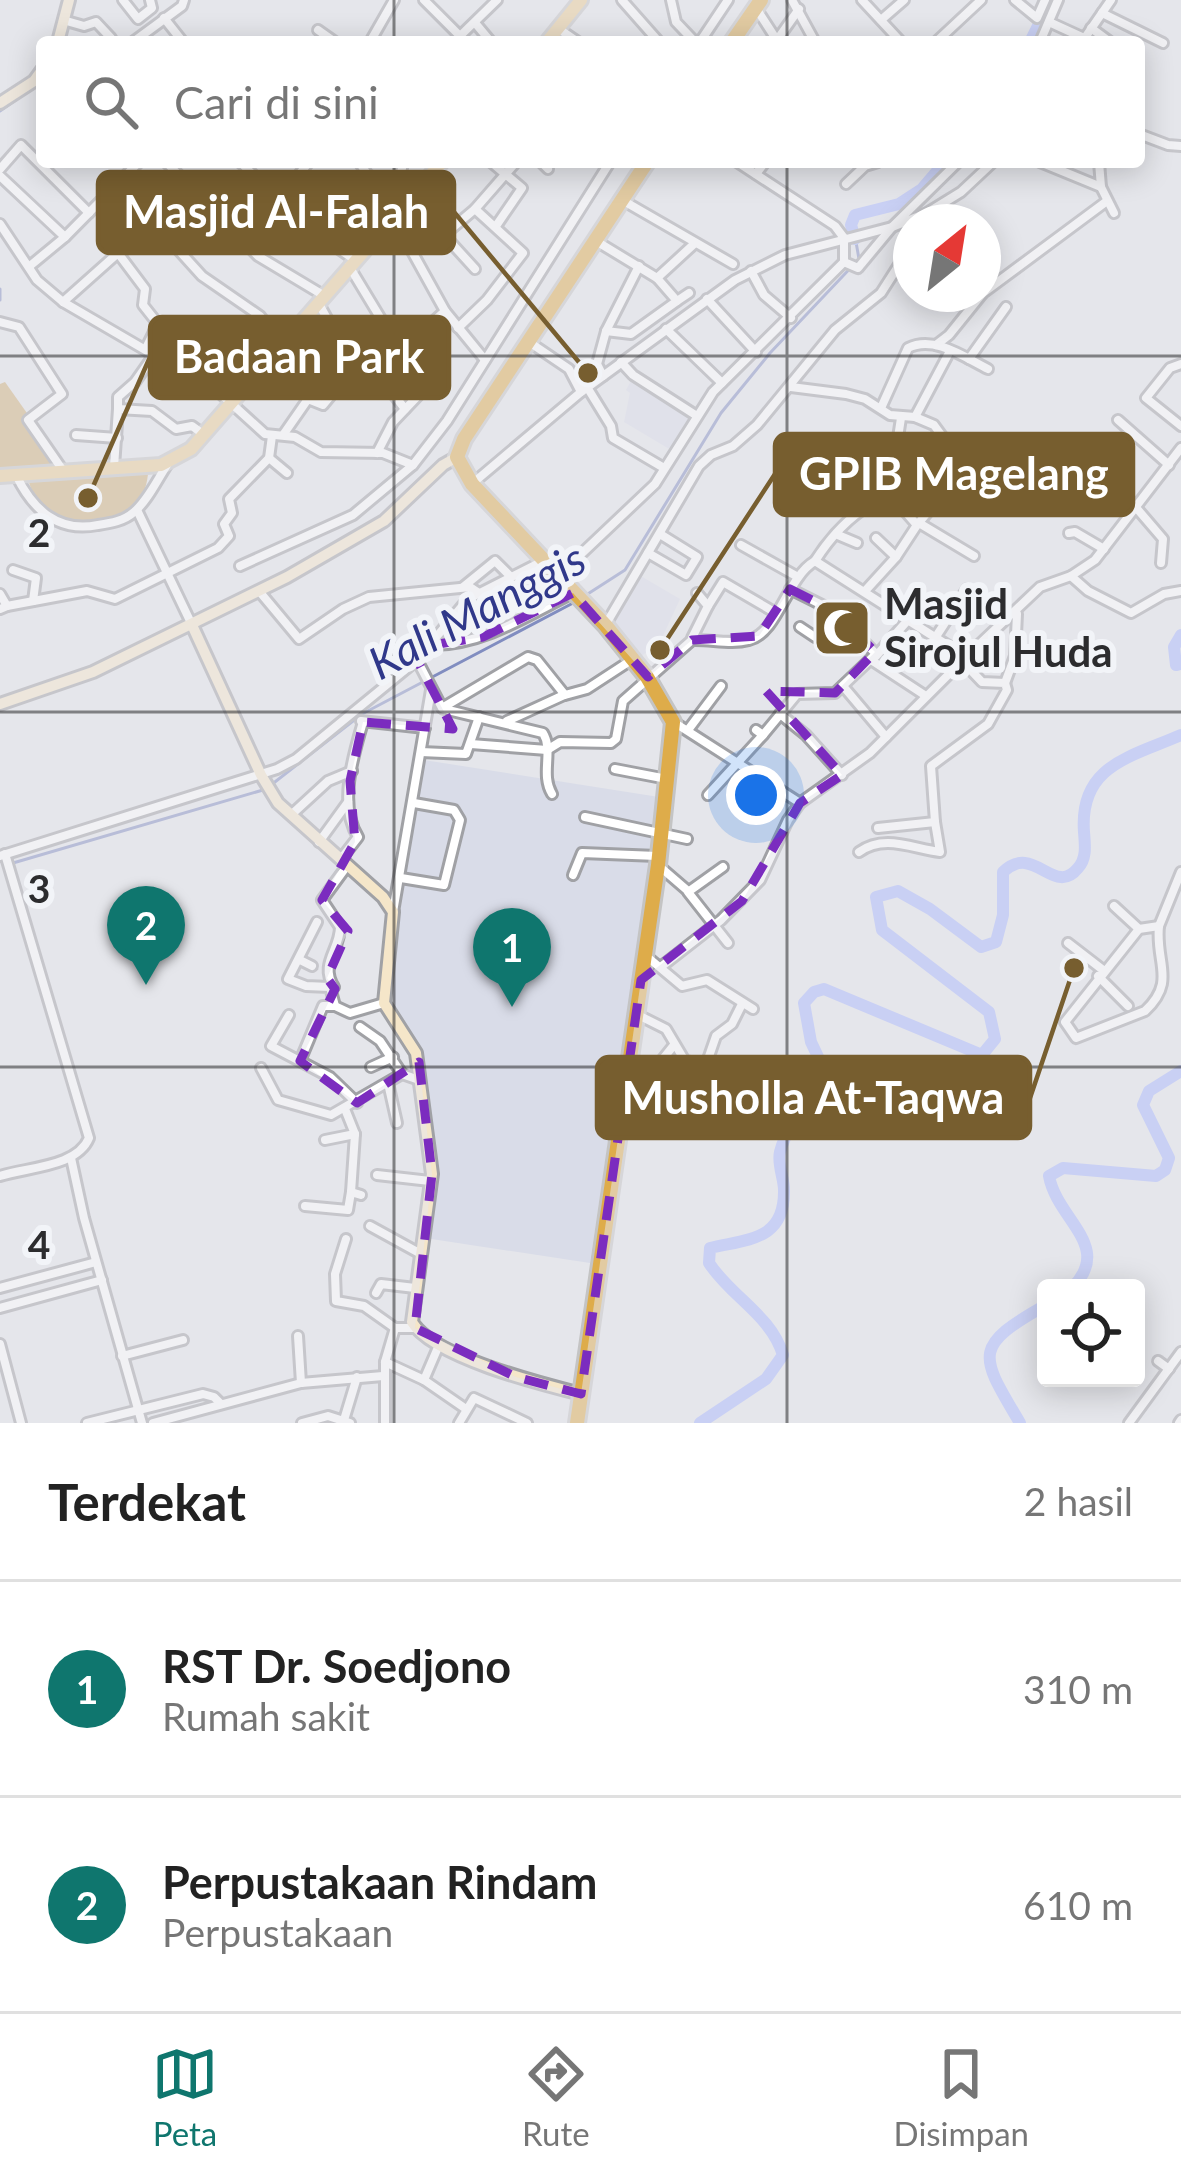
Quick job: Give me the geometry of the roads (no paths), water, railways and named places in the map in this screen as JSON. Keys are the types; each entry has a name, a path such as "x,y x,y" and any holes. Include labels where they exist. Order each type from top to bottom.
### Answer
{"highway":[{"path":"736,36 755,3"},
{"path":"577,1423 658,861 673,722 633,658 472,484 458,457 464,440 643,168"}],"main road":[{"path":"552,36 581,0"},
{"path":"0,476 168,463 191,448 393,218 405,194 435,168"}],"street":[{"path":"61,36 68,21 69,0"},
{"path":"123,0 138,19 152,8 150,0"},
{"path":"373,36 394,0"},
{"path":"424,0 460,36 497,0"},
{"path":"622,0 654,36"},
{"path":"671,0 676,22 691,36"},
{"path":"702,36 728,0"},
{"path":"792,0 812,36"},
{"path":"862,0 896,36"},
{"path":"881,20 904,0"},
{"path":"942,36 981,0"},
{"path":"1015,0 1037,18 1045,0"},
{"path":"1043,36 1058,0"},
{"path":"1086,36 1111,0"},
{"path":"141,36 186,1"},
{"path":"755,3 775,36"},
{"path":"781,36 799,9"},
{"path":"1102,13 1163,43"},
{"path":"164,18 178,36"},
{"path":"68,21 83,26 96,22 108,36"},
{"path":"1049,22 1075,36"},
{"path":"476,24 486,36"},
{"path":"558,28 569,36"},
{"path":"1091,28 1102,36"},
{"path":"318,30 326,36"},
{"path":"0,104 36,79"},
{"path":"1145,136 1181,146"},
{"path":"36,160 21,145 0,172 64,237"},
{"path":"44,168 89,213"},
{"path":"125,168 128,172"},
{"path":"31,266 132,168"},
{"path":"172,168 258,256 320,298 367,380 445,310"},
{"path":"246,168 352,263 400,352"},
{"path":"278,201 304,168"},
{"path":"363,168 405,194 404,168"},
{"path":"496,226 522,188 497,168"},
{"path":"476,269 444,235 476,209 511,168"},
{"path":"240,566 353,515 413,465 447,421 606,168"},
{"path":"746,168 851,237"},
{"path":"756,174 760,168"},
{"path":"846,184 863,168"},
{"path":"847,264 858,268 952,168"},
{"path":"472,484 584,390 707,298 785,255 892,227 927,212 961,192 987,168"},
{"path":"1055,168 1101,187"},
{"path":"1099,168 1101,187 1114,213"},
{"path":"110,192 164,233 202,275 260,316 280,342"},
{"path":"621,199 733,265"},
{"path":"1001,279 1107,201"},
{"path":"458,328 522,256 521,248 476,209"},
{"path":"393,218 445,310 485,360"},
{"path":"0,224 38,280 63,302 230,401 277,435 321,452 377,453 413,465"},
{"path":"558,576 644,496 722,383 847,264 851,237"},
{"path":"593,240 657,278 677,301"},
{"path":"657,278 694,244"},
{"path":"63,302 96,275 97,268 119,254 145,289 143,305 158,324 147,346"},
{"path":"603,376 596,362 606,331 639,266"},
{"path":"751,271 764,295 790,318"},
{"path":"606,626 700,466 711,455 733,446 791,387 835,330 881,293 893,274"},
{"path":"606,331 631,334 689,293"},
{"path":"707,298 756,352"},
{"path":"969,359 1006,307"},
{"path":"936,345 967,312"},
{"path":"0,322 19,327 61,391 61,398 28,419 65,472"},
{"path":"666,329 722,383"},
{"path":"172,365 196,332"},
{"path":"915,417 948,350 949,335"},
{"path":"529,342 572,372 604,412 615,440 664,468"},
{"path":"881,408 908,348 923,342 988,369"},
{"path":"114,467 118,397 154,355"},
{"path":"621,362 633,375 697,416"},
{"path":"1181,364 1173,365 1146,398 1181,426"},
{"path":"0,594 3,607 87,591 111,600 226,542 224,520 232,513 229,499 268,458 277,435 308,399 323,405 355,366"},
{"path":"378,374 405,409"},
{"path":"377,453 405,409 431,382"},
{"path":"692,640 753,639 798,577 874,499 914,486 950,485 952,480 940,432 915,417 901,417 846,394 791,387"},
{"path":"118,409 152,411 176,429 192,426 203,434"},
{"path":"782,482 802,464 860,464 897,444 901,417"},
{"path":"1118,420 1169,465"},
{"path":"76,435 117,438"},
{"path":"1111,446 1120,466 1121,490 1163,539 1161,563"},
{"path":"662,966 742,901 800,803 886,737 1046,584 1071,576 1104,549 1181,448"},
{"path":"0,704 93,672 259,591 384,521 443,465 458,457"},
{"path":"268,458 287,473"},
{"path":"16,476 32,502 59,524 94,526 117,522 137,510 168,463"},
{"path":"865,591 932,507 914,486"},
{"path":"889,493 918,524 974,556"},
{"path":"137,510 266,784 291,815 383,897 393,912"},
{"path":"1069,533 1104,549"},
{"path":"648,553 686,575 697,556 660,534"},
{"path":"837,534 857,543"},
{"path":"876,538 896,557"},
{"path":"741,545 798,577"},
{"path":"463,587 495,561 511,577"},
{"path":"0,1176 70,1158 87,1144 88,1129 3,855 266,784 355,718 432,645 460,607 479,592 543,561"},
{"path":"815,561 964,659 982,682 1005,683"},
{"path":"13,570 36,578 33,601"},
{"path":"1071,576 1126,612 1181,591"},
{"path":"471,744 547,750 560,742 598,744 616,739 621,704 692,640 723,582 776,613"},
{"path":"935,638 963,585 991,603"},
{"path":"259,591 299,639 369,597 463,587 479,592"},
{"path":"790,589 836,612 875,652 873,659"},
{"path":"697,593 708,606"},
{"path":"432,645 483,637 577,597"},
{"path":"800,627 815,637 836,612"},
{"path":"859,852 883,841 940,852 929,771 983,728 1002,700 1016,656 1017,612"},
{"path":"708,794 796,694 831,694 873,659 908,620"},
{"path":"442,708 528,657 537,660 565,694"},
{"path":"506,721 587,689 633,658"},
{"path":"873,659 926,696"},
{"path":"417,660 442,708"},
{"path":"688,730 721,686"},
{"path":"843,686 886,737"},
{"path":"431,689 393,912 384,1004 416,1053 420,1127 432,1181 411,1315 416,1328 439,1345 516,1377 581,1394"},
{"path":"1002,700 1012,706"},
{"path":"429,706 543,733 545,779 552,794"},
{"path":"780,714 842,775"},
{"path":"421,752 465,754 478,717"},
{"path":"355,718 424,728"},
{"path":"336,1006 334,987 327,977 340,926 322,900 358,837 349,801 355,718"},
{"path":"673,722 800,803"},
{"path":"615,769 669,779"},
{"path":"291,815 328,781 352,771"},
{"path":"319,842 349,801"},
{"path":"400,878 444,885 460,820 454,810 414,802"},
{"path":"586,817 687,839"},
{"path":"878,828 935,823"},
{"path":"573,875 582,853 658,861 728,943"},
{"path":"688,892 723,867"},
{"path":"1159,926 1139,929 1100,973 1065,1021 1076,1038 1149,1009 1166,978 1157,943 1159,926 1181,872"},
{"path":"1114,906 1139,929"},
{"path":"312,966 296,958 317,922"},
{"path":"1068,943 1128,1006"},
{"path":"644,954 682,986 707,980 753,1009"},
{"path":"300,960 288,979 332,988 336,1006"},
{"path":"324,969 325,987"},
{"path":"300,1060 323,1006 354,1013 384,1004"},
{"path":"723,1096 708,1064 716,1036 732,1024 742,1004"},
{"path":"636,1014 659,1024 685,1061 708,1064"},
{"path":"289,1015 268,1051 300,1060 330,1077 357,1103"},
{"path":"360,1027 380,1041 402,1074 421,1080"},
{"path":"646,1080 676,1044"},
{"path":"371,1066 393,1057"},
{"path":"261,1068 282,1114"},
{"path":"628,1072 701,1111"},
{"path":"278,1100 331,1115 402,1074"},
{"path":"388,1083 398,1123"},
{"path":"304,1206 348,1210 356,1194 355,1134 345,1109"},
{"path":"325,1140 355,1134"},
{"path":"70,1158 142,1423"},
{"path":"377,1175 432,1181"},
{"path":"370,1226 421,1254"},
{"path":"346,1239 335,1274 336,1301 364,1306 395,1328 416,1328"},
{"path":"0,1288 96,1262"},
{"path":"370,1276 379,1289 415,1288"},
{"path":"0,1308 102,1280"},
{"path":"385,1423 383,1376 395,1328"},
{"path":"298,1336 301,1383"},
{"path":"122,1356 182,1340"},
{"path":"0,1344 21,1423"},
{"path":"424,1381 439,1345"},
{"path":"1129,1423 1181,1352"},
{"path":"1158,1361 1169,1369"},
{"path":"385,1362 466,1409"},
{"path":"154,1423 301,1383 383,1376"},
{"path":"302,1423 328,1416 347,1421 357,1377"},
{"path":"87,1423 202,1394 214,1396 220,1404"},
{"path":"460,1423 475,1398 526,1423"}],"waterway":[{"name":"Kali Manggis","path":"1033,36 1051,0"},
{"path":"65,36 71,14"},
{"path":"0,111 34,87"},
{"name":"Kali Manggis","path":"855,239 851,225 855,215 899,204 922,189 940,168"},
{"name":"Kali Manggis","path":"583,597 625,570 721,413 859,259 856,242"},
{"path":"0,289 0,300"},
{"name":"Kali Manggis","path":"271,785 362,714 575,602"},
{"path":"1181,635 1174,647 1176,665 1181,664"},
{"path":"700,1423 766,1379 783,1355 760,1317 709,1263 710,1248 761,1235 778,1219 783,1207 779,1161 783,1142 800,1114 830,1082 811,1042 804,1003 824,989 982,1055 995,1039 989,1012 882,930 876,897 898,891 981,947 996,942 1003,915 1003,872 1024,863 1052,875 1069,876 1083,860 1085,809 1099,778 1127,758 1181,735"},
{"name":"Kali Manggis","path":"13,863 263,790"},
{"path":"1079,1279 1087,1259 1085,1246 1049,1176 1063,1168 1156,1176 1165,1170 1169,1158 1143,1105 1149,1091 1181,1071"},
{"path":"1020,1423 997,1382 990,1354 1005,1332 1037,1310"}],"place":[{"name":"Masjid Al-Falah","path":"588,373"},
{"name":"Badaan Park","path":"88,498"},
{"name":"Masjid Sirojul Huda","path":"842,628"},
{"name":"GPIB Magelang","path":"660,650"},
{"name":"Musholla At-Taqwa","path":"1074,968"},
{"name":"Perpustakaan Rindam","path":"146,985"},
{"name":"RST Dr. Soedjono","path":"512,1007"}]}
